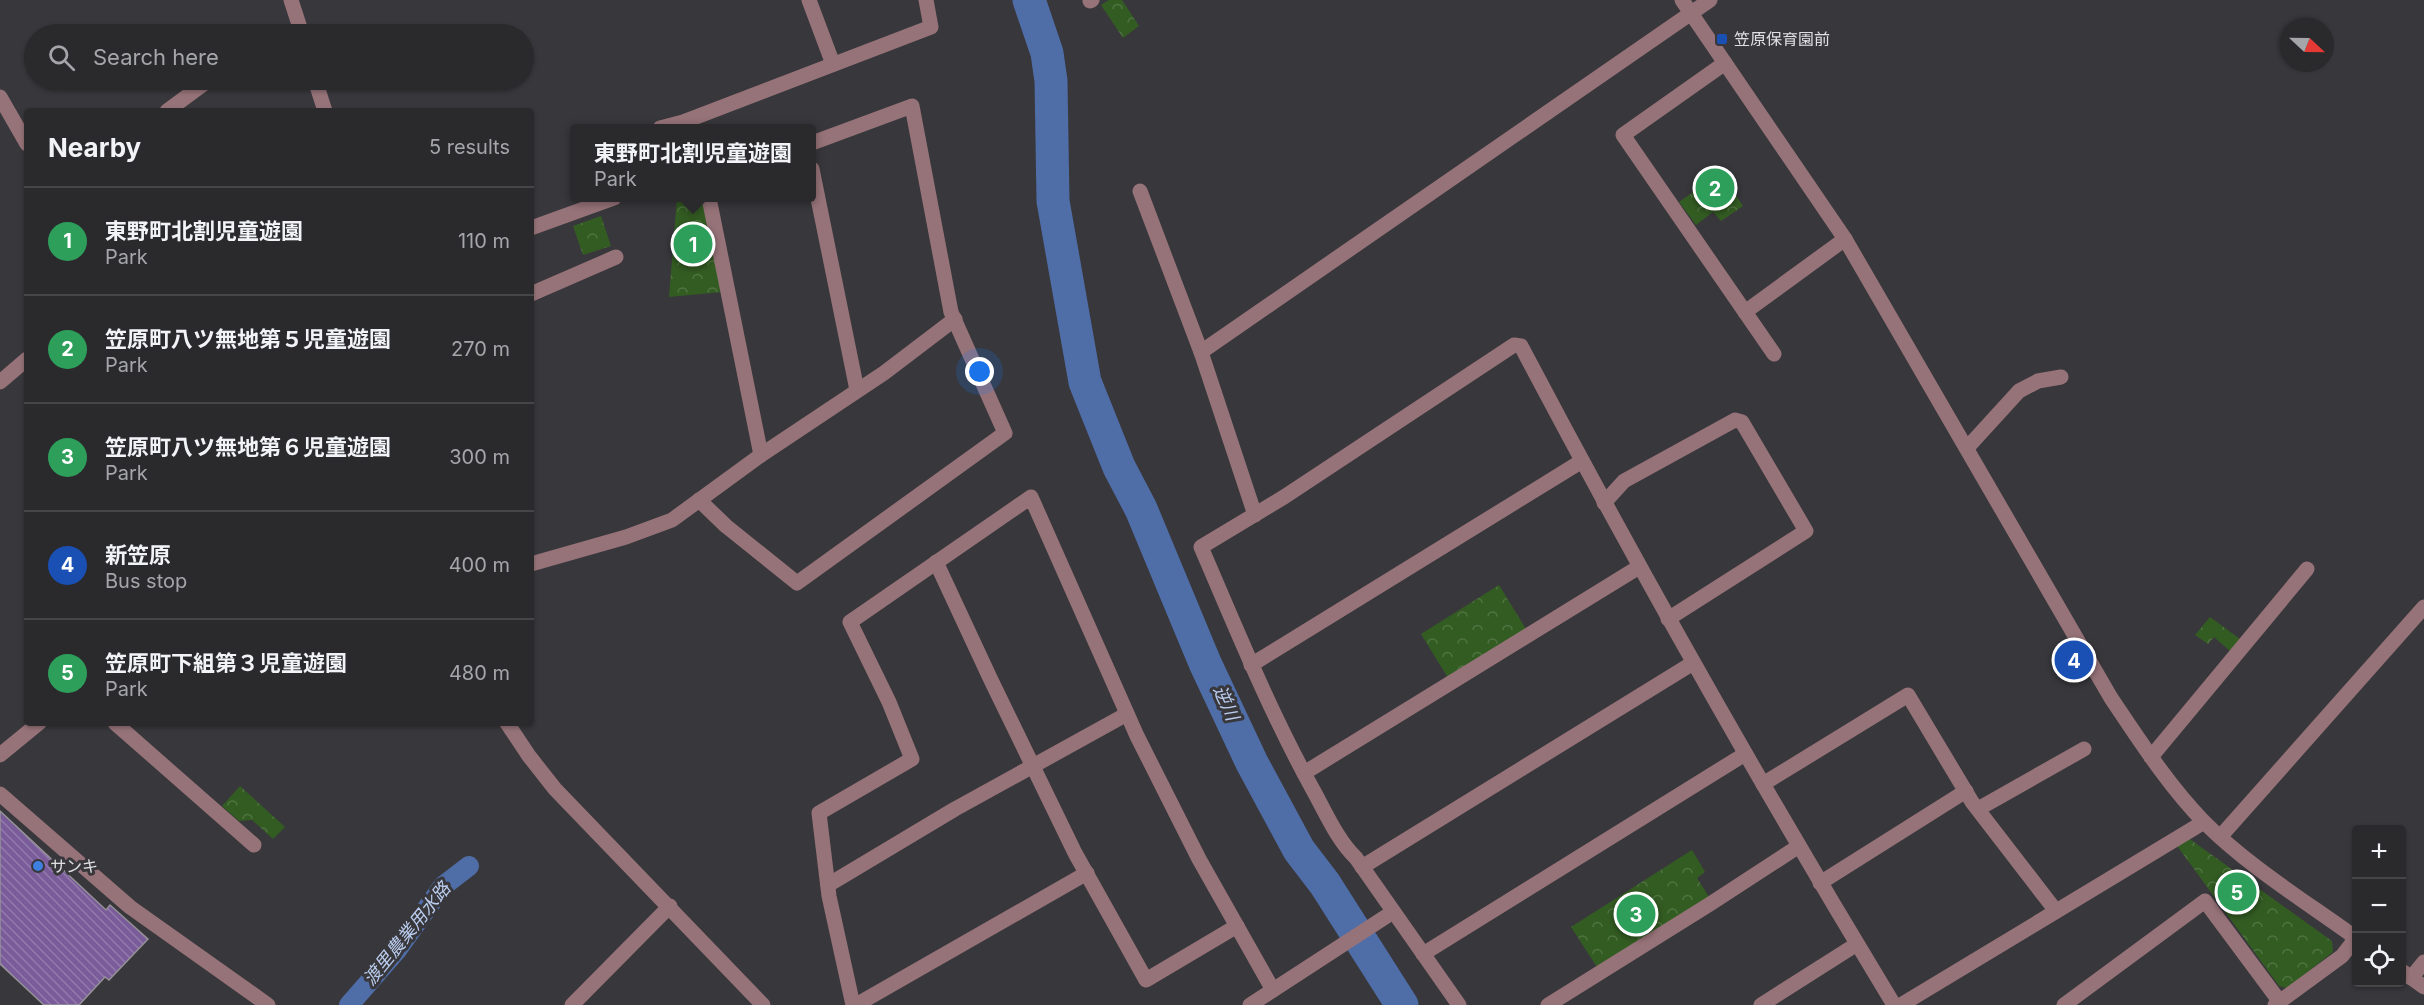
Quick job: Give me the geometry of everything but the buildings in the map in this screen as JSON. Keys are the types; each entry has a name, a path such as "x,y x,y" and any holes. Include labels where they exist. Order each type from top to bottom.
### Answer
{"street":[{"path":"291,0 299,24"},
{"path":"808,0 833,64"},
{"path":"687,124 833,64 931,27 926,0"},
{"path":"1201,352 1687,6 1710,0"},
{"path":"1687,6 1845,239 2111,698 2151,757 2204,822 2238,853 2352,935"},
{"path":"1725,63 1623,135 1774,354"},
{"path":"171,108 195,90"},
{"path":"318,90 324,108"},
{"path":"0,97 24,139"},
{"path":"699,500 726,526 796,583 1005,433 951,312 912,106 816,142"},
{"path":"816,189 857,390"},
{"path":"1140,191 1201,352 1255,515"},
{"path":"534,227 603,202"},
{"path":"710,202 760,455"},
{"path":"1745,312 1845,239"},
{"path":"534,293 616,257"},
{"path":"534,563 655,528 672,520 760,455 884,373 955,320"},
{"path":"1459,1005 1349,851 1304,773 1283,735 1251,665 1201,547 1255,515 1514,345 1521,346 1639,567 1820,883 1857,944 1902,1004 2204,822"},
{"path":"0,382 24,362"},
{"path":"1967,448 2019,391 2038,381 2061,377"},
{"path":"1604,503 1623,481 1735,420 1742,422 1806,531 1668,619"},
{"path":"1251,665 1582,461"},
{"path":"1086,873 855,1005 828,885 819,813 912,759 890,702 850,622 1031,497 1127,714 1199,860 1273,990"},
{"path":"936,562 1032,766 1086,873 1146,980 1237,926"},
{"path":"1304,773 1639,567"},
{"path":"2151,757 2307,569"},
{"path":"2220,837 2424,607"},
{"path":"1362,867 1694,663"},
{"path":"1762,784 1908,695 1977,809 2056,911"},
{"path":"828,885 955,809 1127,714"},
{"path":"0,755 35,726"},
{"path":"118,726 254,845"},
{"path":"509,726 555,789 764,1005"},
{"path":"1977,809 2084,749"},
{"path":"1423,954 1745,754"},
{"path":"1820,883 1966,791"},
{"path":"0,794 130,907 268,1005"},
{"path":"1548,1005 1799,846"},
{"path":"2064,1005 2205,901 2278,1003 2342,956 2352,943"},
{"path":"572,1005 670,906"},
{"path":"1250,1005 1394,912"},
{"path":"1761,1005 1857,944"},
{"path":"2412,979 2424,962"}],"green space":[{"path":"1109,0 1122,0 1139,26 1123,38 1101,5"},
{"path":"1721,173 1743,206 1721,221 1713,212 1696,225 1679,202"},
{"path":"677,202 705,202 722,292 669,297"},
{"path":"601,216 611,246 583,255 573,226"},
{"path":"1499,585 1526,629 1448,678 1421,634"},
{"path":"2210,617 2240,639 2230,651 2214,637 2208,644 2195,635"},
{"path":"240,786 285,827 273,839 252,820 239,821 222,806"},
{"path":"2187,837 2332,941 2333,952 2287,988 2279,986 2175,843"},
{"path":"1692,850 1705,872 1697,878 1709,897 1597,967 1571,927"}],"waterway":[{"name":"逆川","path":"1029,0 1047,53 1051,81 1053,201 1085,382 1119,467 1141,509 1205,663 1252,763 1299,850 1325,884 1402,1005"},
{"name":"渡里農業用水路","path":"349,1005 397,950 443,886 469,866"}],"place":[{"name":"笠原保育園前","path":"1722,39"},
{"name":"笠原町八ツ無地第５児童遊園","path":"1715,188"},
{"name":"東野町北割児童遊園","path":"693,244"},
{"name":"新笠原","path":"2074,660"},
{"name":"サンキ","path":"38,866"},
{"name":"笠原町下組第３児童遊園","path":"2237,892"},
{"name":"笠原町八ツ無地第６児童遊園","path":"1636,914"}]}
